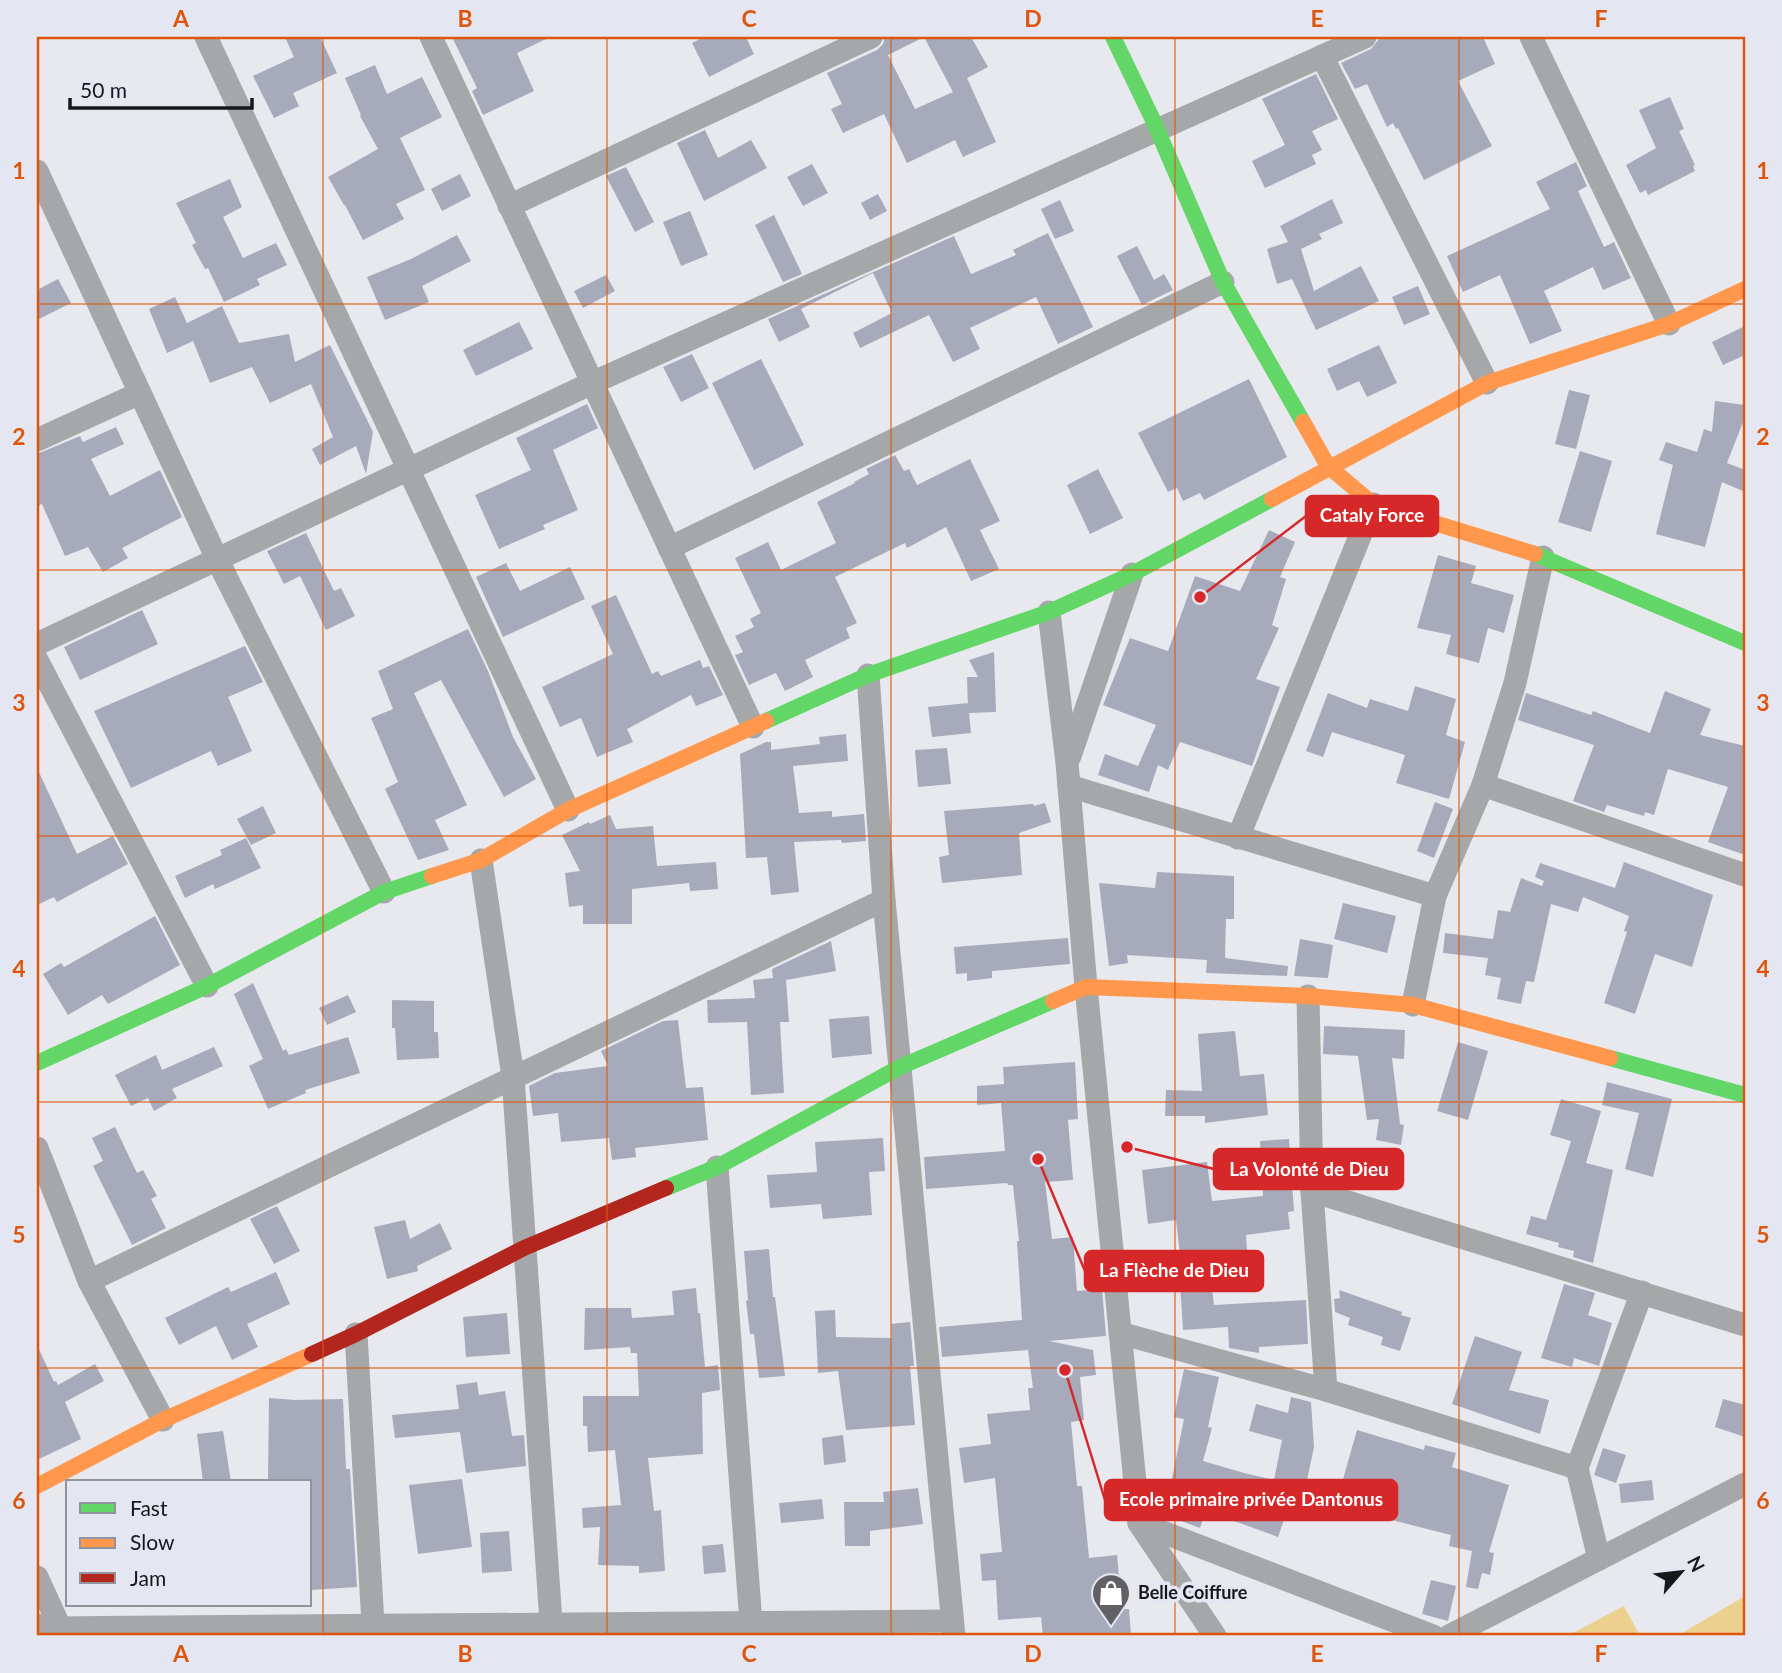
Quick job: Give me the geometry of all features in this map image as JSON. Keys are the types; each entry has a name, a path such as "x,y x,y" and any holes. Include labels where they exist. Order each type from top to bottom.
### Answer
{"street":[{"path":"206,37 568,810"},
{"path":"431,37 753,727"},
{"path":"509,206 871,37"},
{"path":"1113,37 1223,282 1328,466 1373,504 1543,557 1745,643"},
{"path":"37,644 592,383 1365,37"},
{"path":"1531,37 1669,324"},
{"path":"1322,56 1487,383"},
{"path":"37,171 217,559 384,892"},
{"path":"669,548 1223,282"},
{"path":"37,1063 206,986 384,892 481,860 568,810 868,675 1049,612 1132,574 1328,466 1487,383 1669,324 1745,289"},
{"path":"37,440 139,393"},
{"path":"1238,838 1373,504"},
{"path":"1413,1005 1435,896 1483,785 1515,683 1543,557"},
{"path":"1068,774 1132,574"},
{"path":"1049,612 1068,774 1086,987 1139,1523 1215,1636"},
{"path":"37,660 206,986"},
{"path":"37,1577 54,1630 373,1623 552,1631 751,1623 953,1629 884,900 868,675"},
{"path":"1068,774 1238,838 1435,896"},
{"path":"1483,785 1745,875"},
{"path":"481,860 513,1077 552,1631"},
{"path":"89,1281 884,900"},
{"path":"37,1486 163,1420 356,1334 524,1248 718,1167 900,1067 1086,987 1308,996 1413,1005 1745,1095"},
{"path":"1308,996 1312,1191 1326,1390"},
{"path":"37,1148 89,1281 163,1420"},
{"path":"718,1167 751,1623"},
{"path":"1312,1191 1745,1325"},
{"path":"1599,1559 1577,1468 1642,1292"},
{"path":"1120,1333 1326,1390 1577,1468"},
{"path":"356,1334 373,1623"},
{"path":"1449,1636 1745,1484"},
{"path":"1139,1523 1433,1636"}],"shaded area":[{"path":"1745,1596 1745,1636 1677,1636"},
{"path":"1624,1606 1640,1636 1567,1636"}],"building":[{"path":"285,37 320,37 337,73 293,93 299,106 274,118 253,76 294,57"},
{"path":"452,37 550,37 517,53 534,91 483,115 472,91 477,88"},
{"path":"704,37 746,37 754,54 709,77 692,43"},
{"path":"885,37 924,37 971,37 988,67 967,78 996,142 963,157 955,140 907,163 884,114 843,133 831,109 842,104 827,73 877,50","holes":["924,37 953,92 915,109 888,55"]},
{"path":"1383,37 1483,37 1495,64 1458,81 1492,146 1424,180 1398,128 1396,129 1393,123 1387,127 1367,84 1355,89 1341,63 1371,49"},
{"path":"375,65 387,94 422,77 442,117 400,138 425,190 396,204 404,219 363,240 328,177 378,149 360,116 345,78"},
{"path":"1316,74 1338,119 1312,131 1322,150 1312,155 1316,164 1265,188 1252,161 1285,145 1262,99"},
{"path":"1670,97 1684,129 1679,131 1695,165 1695,171 1648,195 1646,190 1640,193 1626,165 1656,148 1639,110"},
{"path":"705,130 718,158 751,140 767,168 704,201 677,143"},
{"path":"1576,162 1587,186 1578,191 1604,247 1614,242 1631,278 1603,290 1593,267 1544,291 1562,331 1530,344 1500,275 1463,292 1447,256 1550,209 1536,182"},
{"path":"812,164 828,193 803,206 787,177"},
{"path":"626,167 654,222 635,232 606,176"},
{"path":"460,174 471,196 442,211 431,189"},
{"path":"230,179 242,207 223,217 243,258 276,243 287,265 257,279 260,285 224,302 208,268 205,269 192,245 196,243 176,203"},
{"path":"878,194 887,211 870,220 861,203"},
{"path":"1332,199 1343,223 1319,234 1322,239 1301,249 1314,291 1361,266 1379,301 1316,330 1292,279 1277,284 1267,249 1288,242 1280,226"},
{"path":"1060,200 1074,231 1055,239 1041,209"},
{"path":"690,211 708,255 681,266 663,222"},
{"path":"774,215 802,274 783,282 755,225"},
{"path":"1048,233 1093,327 1058,344 1036,297 970,328 980,349 953,362 929,315 860,348 853,333 892,313 873,273 801,309 810,327 779,342 768,319 954,236 971,274 1016,255 1013,250"},
{"path":"457,235 471,261 422,286 429,302 385,320 367,277 411,259"},
{"path":"1137,246 1154,280 1164,274 1173,290 1142,305 1117,256"},
{"path":"606,275 615,291 583,308 574,291"},
{"path":"58,279 71,303 37,320 37,290"},
{"path":"1418,286 1430,314 1404,325 1392,297"},
{"path":"175,297 187,323 222,306 239,343 289,334 295,362 330,345 373,432 366,474 356,446 320,465 312,449 333,437 311,384 270,403 252,367 210,383 193,341 167,353 149,309"},
{"path":"519,322 533,349 476,376 463,350"},
{"path":"1745,326 1745,355 1723,365 1712,342"},
{"path":"1379,345 1397,383 1367,397 1359,381 1337,391 1327,369"},
{"path":"692,354 709,388 681,402 663,367"},
{"path":"761,359 804,445 754,470 712,383"},
{"path":"1249,379 1287,457 1204,500 1200,493 1183,501 1177,488 1168,492 1138,433"},
{"path":"1569,390 1590,395 1576,449 1555,444"},
{"path":"1715,401 1745,405 1745,417 1727,463 1745,470 1745,492 1722,482 1705,547 1656,534 1673,465 1659,460 1666,442 1697,452 1704,429 1712,432"},
{"path":"587,404 598,428 553,450 578,510 543,525 545,529 499,549 475,495 531,470 516,438"},
{"path":"116,427 124,444 91,459 110,496 160,470 182,517 122,548 128,558 103,572 88,547 65,556 42,504 37,506 37,454 80,436 83,442"},
{"path":"1580,451 1612,461 1591,532 1558,522"},
{"path":"895,455 904,471 909,469 917,485 970,459 1000,521 980,530 999,569 971,581 946,527 907,548 905,543 835,577 857,623 846,628 850,638 805,660 813,677 785,691 776,673 749,685 735,655 743,652 735,636 754,627 750,619 761,613 735,558 768,542 781,570 836,543 817,502 855,483 869,474 866,469"},
{"path":"1098,469 1123,518 1090,534 1067,485"},
{"path":"1269,530 1295,542 1280,577 1286,579 1272,625 1279,628 1256,679 1280,687 1252,766 1180,742 1168,770 1158,765 1149,792 1098,775 1105,754 1138,766 1156,725 1103,705 1130,638 1168,651 1195,576 1240,591"},
{"path":"306,533 334,591 341,588 355,616 326,630 300,576 284,584 267,551"},
{"path":"1438,555 1476,566 1471,583 1514,595 1504,633 1488,628 1479,663 1446,654 1451,635 1417,628"},
{"path":"506,563 520,591 570,567 585,599 503,637 476,577"},
{"path":"616,595 652,674 658,671 661,676 700,660 703,668 709,666 723,695 696,706 691,695 627,729 633,742 597,757 581,718 560,727 542,687 613,654 591,606"},
{"path":"142,610 158,644 80,680 64,647"},
{"path":"468,629 488,671 513,737 536,779 504,797 441,680 414,693 467,805 435,820 449,850 418,860 385,789 398,782 371,718 393,709 378,671"},
{"path":"245,646 263,682 228,697 252,751 218,766 211,751 131,788 94,711"},
{"path":"994,652 996,712 969,713 971,733 932,737 928,707 968,703 967,677 978,677 969,660"},
{"path":"1415,686 1456,699 1446,735 1465,742 1449,799 1396,783 1405,755 1332,732 1323,757 1306,751 1328,693 1367,708 1370,699 1408,711"},
{"path":"1665,691 1711,709 1700,735 1745,746 1745,855 1708,842 1728,787 1668,769 1654,815 1645,812 1644,816 1607,805 1604,812 1573,801 1594,745 1518,720 1526,693 1591,715 1593,711 1650,733"},
{"path":"846,734 848,761 793,766 799,813 832,811 832,817 864,814 866,841 794,842 799,892 771,895 767,857 746,858 740,754 766,742 771,742 771,750 820,744 819,737"},
{"path":"947,748 951,784 918,787 915,750"},
{"path":"37,768 77,854 113,836 128,864 57,902 54,897 37,905"},
{"path":"1435,802 1453,809 1434,858 1417,851"},
{"path":"1045,803 1051,822 1019,833 1022,875 942,883 939,857 949,855 944,811 1034,806"},
{"path":"263,806 276,833 251,845 237,819"},
{"path":"610,815 616,829 653,826 657,866 716,862 718,889 690,891 689,883 632,889 632,924 583,924 583,905 569,907 565,873 580,871 562,835"},
{"path":"246,838 261,868 215,889 213,884 185,898 175,876 222,855 220,850"},
{"path":"1624,862 1713,895 1692,967 1655,954 1635,1014 1604,1003 1627,932 1624,931 1629,916 1583,897 1578,912 1551,904 1534,982 1526,981 1521,1004 1497,999 1501,978 1485,975 1488,958 1443,953 1445,933 1493,939 1498,910 1510,912 1521,878 1542,886 1544,881 1535,877 1540,863 1615,888"},
{"path":"1157,872 1234,876 1234,919 1226,919 1225,958 1288,966 1287,976 1206,973 1207,960 1127,955 1128,963 1109,966 1099,883 1155,888"},
{"path":"1343,903 1396,916 1387,953 1334,939"},
{"path":"155,916 180,965 108,1004 102,995 68,1015 43,974 61,963 64,967"},
{"path":"1068,938 1070,964 992,971 992,978 967,981 967,973 956,974 954,947"},
{"path":"1300,939 1333,945 1328,978 1294,976"},
{"path":"831,941 836,971 786,980 789,1022 780,1022 784,1093 751,1095 747,1022 708,1023 707,1000 755,998 753,980 773,978 772,969"},
{"path":"253,983 283,1051 286,1049 289,1055 348,1037 360,1073 305,1090 306,1093 268,1109 249,1066 263,1059 234,994"},
{"path":"348,995 356,1012 327,1025 319,1008"},
{"path":"392,1000 434,1001 434,1032 438,1032 439,1058 397,1060 395,1028 392,1028"},
{"path":"869,1016 872,1054 832,1058 829,1019"},
{"path":"678,1020 686,1088 703,1087 708,1140 635,1148 636,1157 612,1160 609,1138 561,1142 558,1113 533,1116 529,1086 555,1073 608,1066 601,1051 663,1021"},
{"path":"1324,1026 1405,1030 1404,1059 1392,1058 1400,1124 1404,1125 1401,1145 1376,1140 1379,1119 1367,1120 1358,1056 1323,1054"},
{"path":"1235,1031 1240,1076 1264,1074 1268,1115 1205,1123 1205,1116 1165,1116 1166,1090 1202,1091 1198,1034"},
{"path":"1458,1042 1488,1051 1468,1120 1437,1111"},
{"path":"214,1047 223,1066 172,1089 177,1098 154,1111 148,1098 131,1106 115,1075 156,1055 162,1070"},
{"path":"1075,1062 1078,1119 1068,1120 1073,1180 1045,1182 1052,1239 1073,1237 1077,1291 1102,1289 1106,1336 1049,1341 1093,1350 1096,1375 1080,1377 1084,1420 1071,1422 1077,1486 1082,1486 1089,1558 1117,1555 1122,1609 1129,1609 1131,1636 1043,1636 1041,1617 998,1620 996,1580 982,1581 980,1554 1002,1552 995,1478 964,1483 959,1448 991,1444 987,1414 1030,1410 1028,1388 1033,1388 1028,1350 942,1357 939,1327 1022,1320 1019,1241 1013,1185 1007,1183 926,1189 924,1157 1005,1151 1001,1103 977,1105 977,1086 1004,1084 1003,1067"},
{"path":"1607,1082 1672,1099 1653,1177 1625,1169 1639,1113 1602,1105"},
{"path":"1561,1099 1601,1111 1586,1163 1613,1170 1593,1263 1573,1257 1574,1251 1558,1247 1559,1243 1526,1234 1531,1216 1546,1220 1571,1141 1550,1135"},
{"path":"115,1127 137,1173 143,1170 157,1196 151,1199 166,1228 132,1245 93,1166 103,1161 92,1138"},
{"path":"883,1138 885,1171 869,1172 872,1215 823,1219 821,1204 770,1208 767,1175 817,1172 815,1142"},
{"path":"1289,1139 1294,1211 1288,1212 1290,1229 1246,1235 1247,1250 1208,1253 1214,1305 1306,1300 1308,1344 1259,1347 1259,1353 1229,1348 1228,1327 1183,1330 1180,1282 1183,1281 1176,1220 1148,1224 1142,1170 1207,1162 1212,1201 1263,1196 1260,1141"},
{"path":"277,1206 300,1251 274,1264 250,1219"},
{"path":"405,1220 410,1239 440,1223 452,1249 417,1266 418,1271 387,1279 374,1227"},
{"path":"769,1249 785,1376 759,1378 754,1334 750,1334 746,1301 744,1251"},
{"path":"276,1272 290,1304 247,1324 258,1347 232,1360 216,1326 179,1345 165,1318 228,1287 231,1292"},
{"path":"1564,1284 1595,1293 1588,1315 1612,1323 1599,1366 1574,1358 1572,1367 1541,1358"},
{"path":"696,1288 705,1367 718,1365 720,1390 702,1393 703,1454 648,1458 654,1511 661,1510 665,1571 639,1573 639,1566 598,1565 600,1527 583,1528 582,1508 621,1505 615,1450 588,1452 587,1426 583,1426 583,1396 639,1396 637,1353 631,1353 630,1347 584,1350 585,1308 631,1308 632,1318 674,1315 672,1291"},
{"path":"1339,1290 1402,1312 1401,1315 1411,1318 1400,1351 1381,1345 1383,1337 1348,1325 1350,1318 1335,1312 1334,1299 1340,1298"},
{"path":"835,1310 836,1337 892,1338 891,1324 910,1322 914,1366 910,1366 915,1425 846,1430 838,1371 818,1373 815,1311"},
{"path":"507,1313 510,1354 466,1357 463,1317"},
{"path":"1475,1336 1522,1352 1509,1390 1549,1400 1540,1434 1452,1404"},
{"path":"37,1345 54,1382 58,1385 95,1364 104,1381 65,1402 81,1439 37,1460"},
{"path":"1184,1369 1219,1377 1208,1427 1212,1428 1203,1461 1244,1473 1274,1480 1282,1440 1249,1431 1256,1404 1288,1413 1291,1397 1311,1402 1314,1447 1306,1485 1297,1483 1278,1537 1205,1514 1200,1528 1181,1521 1186,1506 1156,1509 1155,1489 1170,1488 1184,1419 1174,1417"},
{"path":"477,1382 479,1395 505,1391 512,1436 524,1435 526,1466 466,1473 460,1432 395,1438 392,1415 459,1409 456,1385"},
{"path":"269,1398 343,1399 346,1469 350,1469 357,1587 312,1590 312,1480 268,1480"},
{"path":"1723,1399 1745,1405 1745,1437 1715,1427"},
{"path":"1357,1430 1424,1450 1425,1445 1456,1453 1452,1467 1509,1485 1489,1552 1494,1553 1490,1575 1482,1573 1478,1589 1466,1587 1472,1551 1449,1546 1451,1535 1356,1511 1359,1503 1338,1497"},
{"path":"223,1431 231,1480 203,1480 197,1434"},
{"path":"843,1435 846,1462 824,1465 822,1438"},
{"path":"1603,1448 1626,1455 1616,1483 1594,1475"},
{"path":"462,1479 472,1547 418,1554 409,1485"},
{"path":"1652,1480 1654,1500 1621,1503 1619,1484"},
{"path":"918,1488 923,1524 870,1531 870,1546 845,1546 844,1502 884,1502 883,1492"},
{"path":"822,1499 824,1519 781,1523 779,1503"},
{"path":"509,1531 512,1571 482,1573 480,1533"},
{"path":"723,1544 726,1572 704,1574 702,1546"},
{"path":"1431,1580 1456,1586 1448,1621 1422,1614"}],"traffic: fast":[{"path":"1113,37 1153,120 1223,282 1303,422"},
{"path":"766,721 868,675 1049,612 1132,574 1272,499"},
{"path":"1535,554 1745,643"},
{"path":"37,1063 207,986 384,892 432,876"},
{"path":"666,1188 717,1167 900,1067 1053,1001"},
{"path":"1610,1058 1745,1095"}],"traffic: slow":[{"path":"1272,499 1487,383 1669,324 1745,289"},
{"path":"1303,422 1328,466 1373,504 1535,554"},
{"path":"432,876 481,860 568,810 766,721"},
{"path":"1053,1001 1086,987 1308,996 1413,1005 1610,1058"},
{"path":"37,1486 163,1420 312,1354"}],"traffic: jam":[{"path":"312,1354 524,1248 666,1188"}],"place":[{"name":"Cataly Force","path":"1200,597"},
{"name":"La Volonté de Dieu","path":"1127,1147"},
{"name":"La Flèche de Dieu","path":"1038,1159"},
{"name":"Ecole primaire privée Dantonus","path":"1065,1370"},
{"name":"Belle Coiffure","path":"1111,1627"}]}
